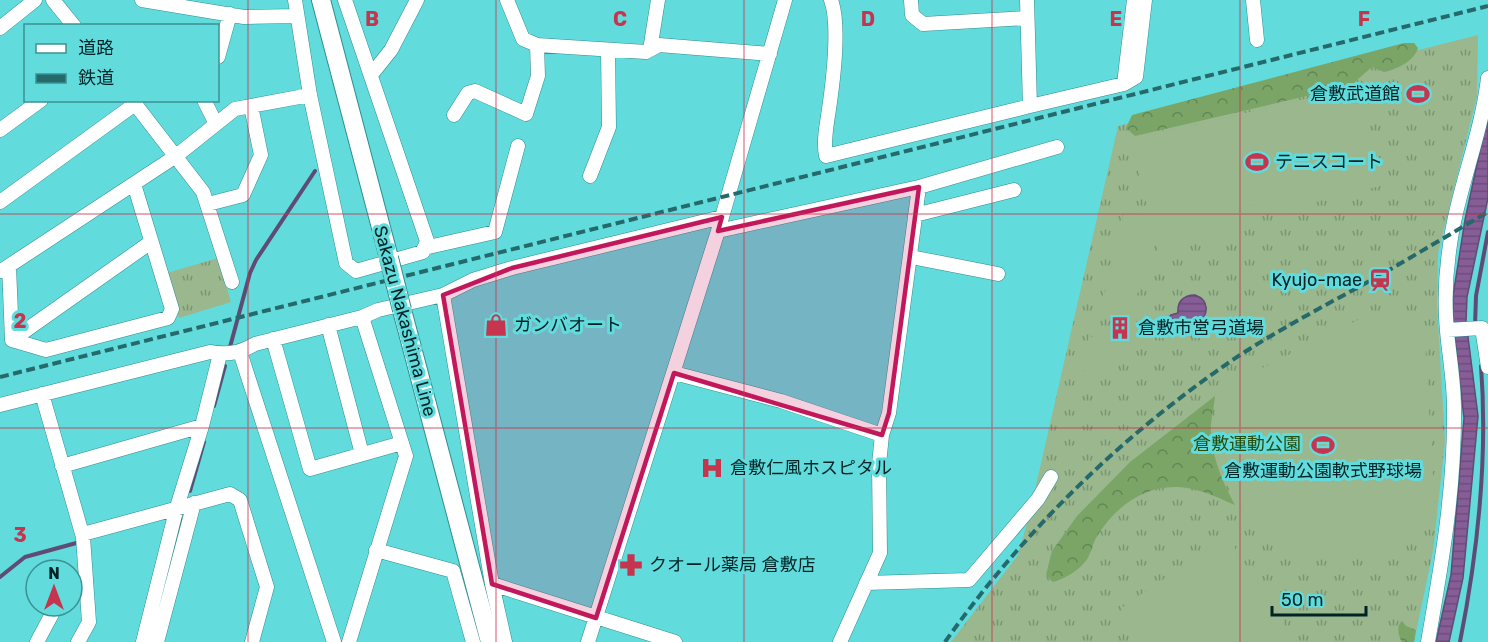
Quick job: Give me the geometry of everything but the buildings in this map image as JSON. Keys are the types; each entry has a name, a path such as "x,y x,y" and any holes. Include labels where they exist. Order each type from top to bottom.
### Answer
{"main road":[{"name":"Sakazu Nakashima Line","path":"321,0 490,642"}],"street":[{"path":"0,28 35,0"},
{"path":"53,0 72,24"},
{"path":"142,0 244,17 297,16"},
{"path":"295,0 310,94 346,263 356,271 423,252 427,241 345,0"},
{"path":"371,75 391,50 417,0"},
{"path":"507,0 523,39 537,45 646,52 659,45 770,54"},
{"path":"650,50 658,0"},
{"path":"588,642 718,231 785,0"},
{"path":"831,0 834,8 834,28 831,93 824,146 826,156 1124,84 1136,77 1145,0"},
{"path":"911,0 912,15 923,24 1027,18"},
{"path":"1027,0 1030,106"},
{"path":"1124,84 1134,0"},
{"path":"1253,0 1257,40"},
{"path":"219,53 230,14"},
{"path":"454,115 468,93 476,91 526,114 538,76 537,45"},
{"path":"590,176 609,127 608,50"},
{"path":"1428,642 1450,515 1453,464 1454,404 1446,286 1452,233 1484,110 1488,78"},
{"path":"12,340 5,269 176,156 235,109 310,94"},
{"path":"3,123 37,102"},
{"path":"0,202 134,102 203,192 232,282"},
{"path":"205,102 216,124"},
{"path":"208,204 243,195 261,155 251,106"},
{"path":"424,248 495,232 518,146"},
{"path":"718,231 919,187 1057,147"},
{"path":"12,340 46,350 168,318 172,309 134,184"},
{"path":"840,642 880,553 879,464 882,435 889,413 919,187"},
{"path":"915,215 1014,190"},
{"path":"0,405 210,352 227,355 240,352 255,344 362,317 378,310 443,295 473,280 512,268 722,217"},
{"path":"12,340 151,242"},
{"path":"911,257 998,274"},
{"path":"443,295 492,584 505,642"},
{"path":"349,642 406,456 362,317"},
{"path":"328,325 362,454"},
{"path":"1450,330 1482,328 1488,367"},
{"path":"273,339 310,469 402,443"},
{"path":"240,352 334,642"},
{"path":"143,642 177,507 202,426 220,354"},
{"path":"674,373 782,401 882,435"},
{"path":"42,394 83,539 89,622 78,642"},
{"path":"62,466 202,426"},
{"path":"866,583 969,580 1038,499 1050,477"},
{"path":"83,539 177,507 230,494 240,500 267,587 252,642"},
{"path":"157,642 194,503"},
{"path":"376,550 453,571 473,642"},
{"path":"492,584 675,642"},
{"path":"38,642 50,618"}],"highlighted area":[{"path":"919,187 889,413 882,435 674,373 596,618 492,584 443,295 512,268 722,217 718,231"}],"green space":[{"name":"倉敷運動公園","path":"1478,35 1477,96 1438,253 1437,306 1445,442 1433,551 1414,642 951,642 1018,555 1029,516 1118,126"},
{"path":"1404,43 1414,43 1418,48 1409,61 1400,67 1384,72 1372,67 1350,86 1135,136 1126,128 1132,115"},
{"name":"テニスコート","path":"1360,86 1384,185 1280,211 1276,199 1248,207 1253,228 1159,252 1130,140"},
{"path":"1124,212 1145,216 1150,246 1143,283 1126,314 1101,308"},
{"path":"218,258 231,302 179,318 167,273"},
{"name":"倉敷運動公園軟式野球場","path":"1376,312 1393,312 1408,321 1425,341 1435,510 1426,522 1410,536 1390,547 1359,557 1328,558 1300,552 1273,538 1251,519 1232,494 1219,466 1213,435 1218,394 1228,385 1362,318"},
{"path":"1089,336 1123,343 1116,377 1081,370"},
{"path":"1215,396 1211,425 1212,444 1219,471 1235,505 1209,494 1177,487 1163,488 1136,497 1124,505 1104,526 1088,558 1081,566 1070,575 1053,582 1046,575 1052,551 1077,516 1130,462"},
{"path":"1227,536 1296,642 1143,642 1121,608"},
{"path":"1402,621 1406,626 1416,630 1414,642 1402,642 1398,628"}],"shaded area":[{"path":"1488,113 1488,198 1467,297 1466,321 1478,416 1463,578 1449,642 1436,642 1451,575 1464,418 1453,321 1453,296 1465,220"},
{"path":"1187,296 1200,297 1205,304 1204,316 1197,323 1184,322 1178,331 1169,330 1166,325 1167,319 1178,313 1182,300"}],"waterway":[{"path":"230,347 250,273 256,260 315,171"},
{"path":"1475,326 1476,296 1488,232"},
{"path":"214,406 225,366"},
{"path":"1460,642 1472,573 1480,504 1483,435 1481,366"},
{"path":"190,491 204,442"},
{"path":"165,583 182,520"},
{"path":"0,577 25,557 80,542"}],"railway":[{"path":"0,377 1488,6"},
{"path":"945,642 1008,561 1043,522 1079,485 1156,417 1255,345 1488,212"}],"place":[{"name":"倉敷武道館","path":"1418,94"},
{"name":"テニスコート","path":"1257,162"},
{"name":"Kyujo-mae","path":"1380,280"},
{"name":"ガンバオート","path":"496,325"},
{"name":"倉敷市営弓道場","path":"1120,328"},
{"name":"倉敷運動公園軟式野球場","path":"1323,445"},
{"name":"倉敷仁風ホスピタル","path":"712,468"},
{"name":"クオール薬局 倉敷店","path":"631,565"}]}
